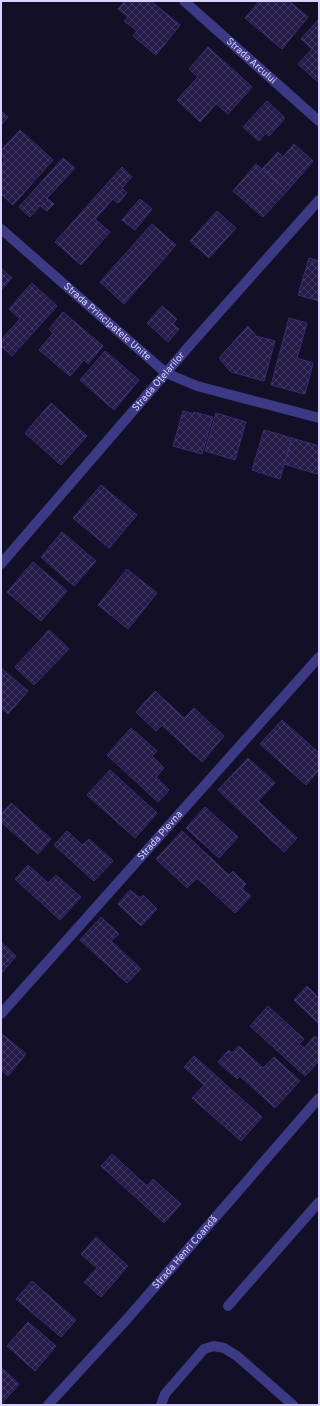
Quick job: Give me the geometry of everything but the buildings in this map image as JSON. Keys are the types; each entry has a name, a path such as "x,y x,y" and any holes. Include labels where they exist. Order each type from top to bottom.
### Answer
{"street":[{"name":"Strada Arcului","path":"184,1 319,121"},
{"name":"Strada Oțelarilor","path":"1,564 319,200"},
{"name":"Strada Principatele Unite","path":"1,229 166,374 197,386 319,418"},
{"name":"Strada Plevna","path":"1,1014 319,657"},
{"name":"Strada Henri Coandă","path":"48,1405 127,1319 319,1098"},
{"path":"228,1306 319,1202"},
{"path":"161,1405 165,1394 204,1349 214,1346 224,1348 237,1356 293,1405"}]}
